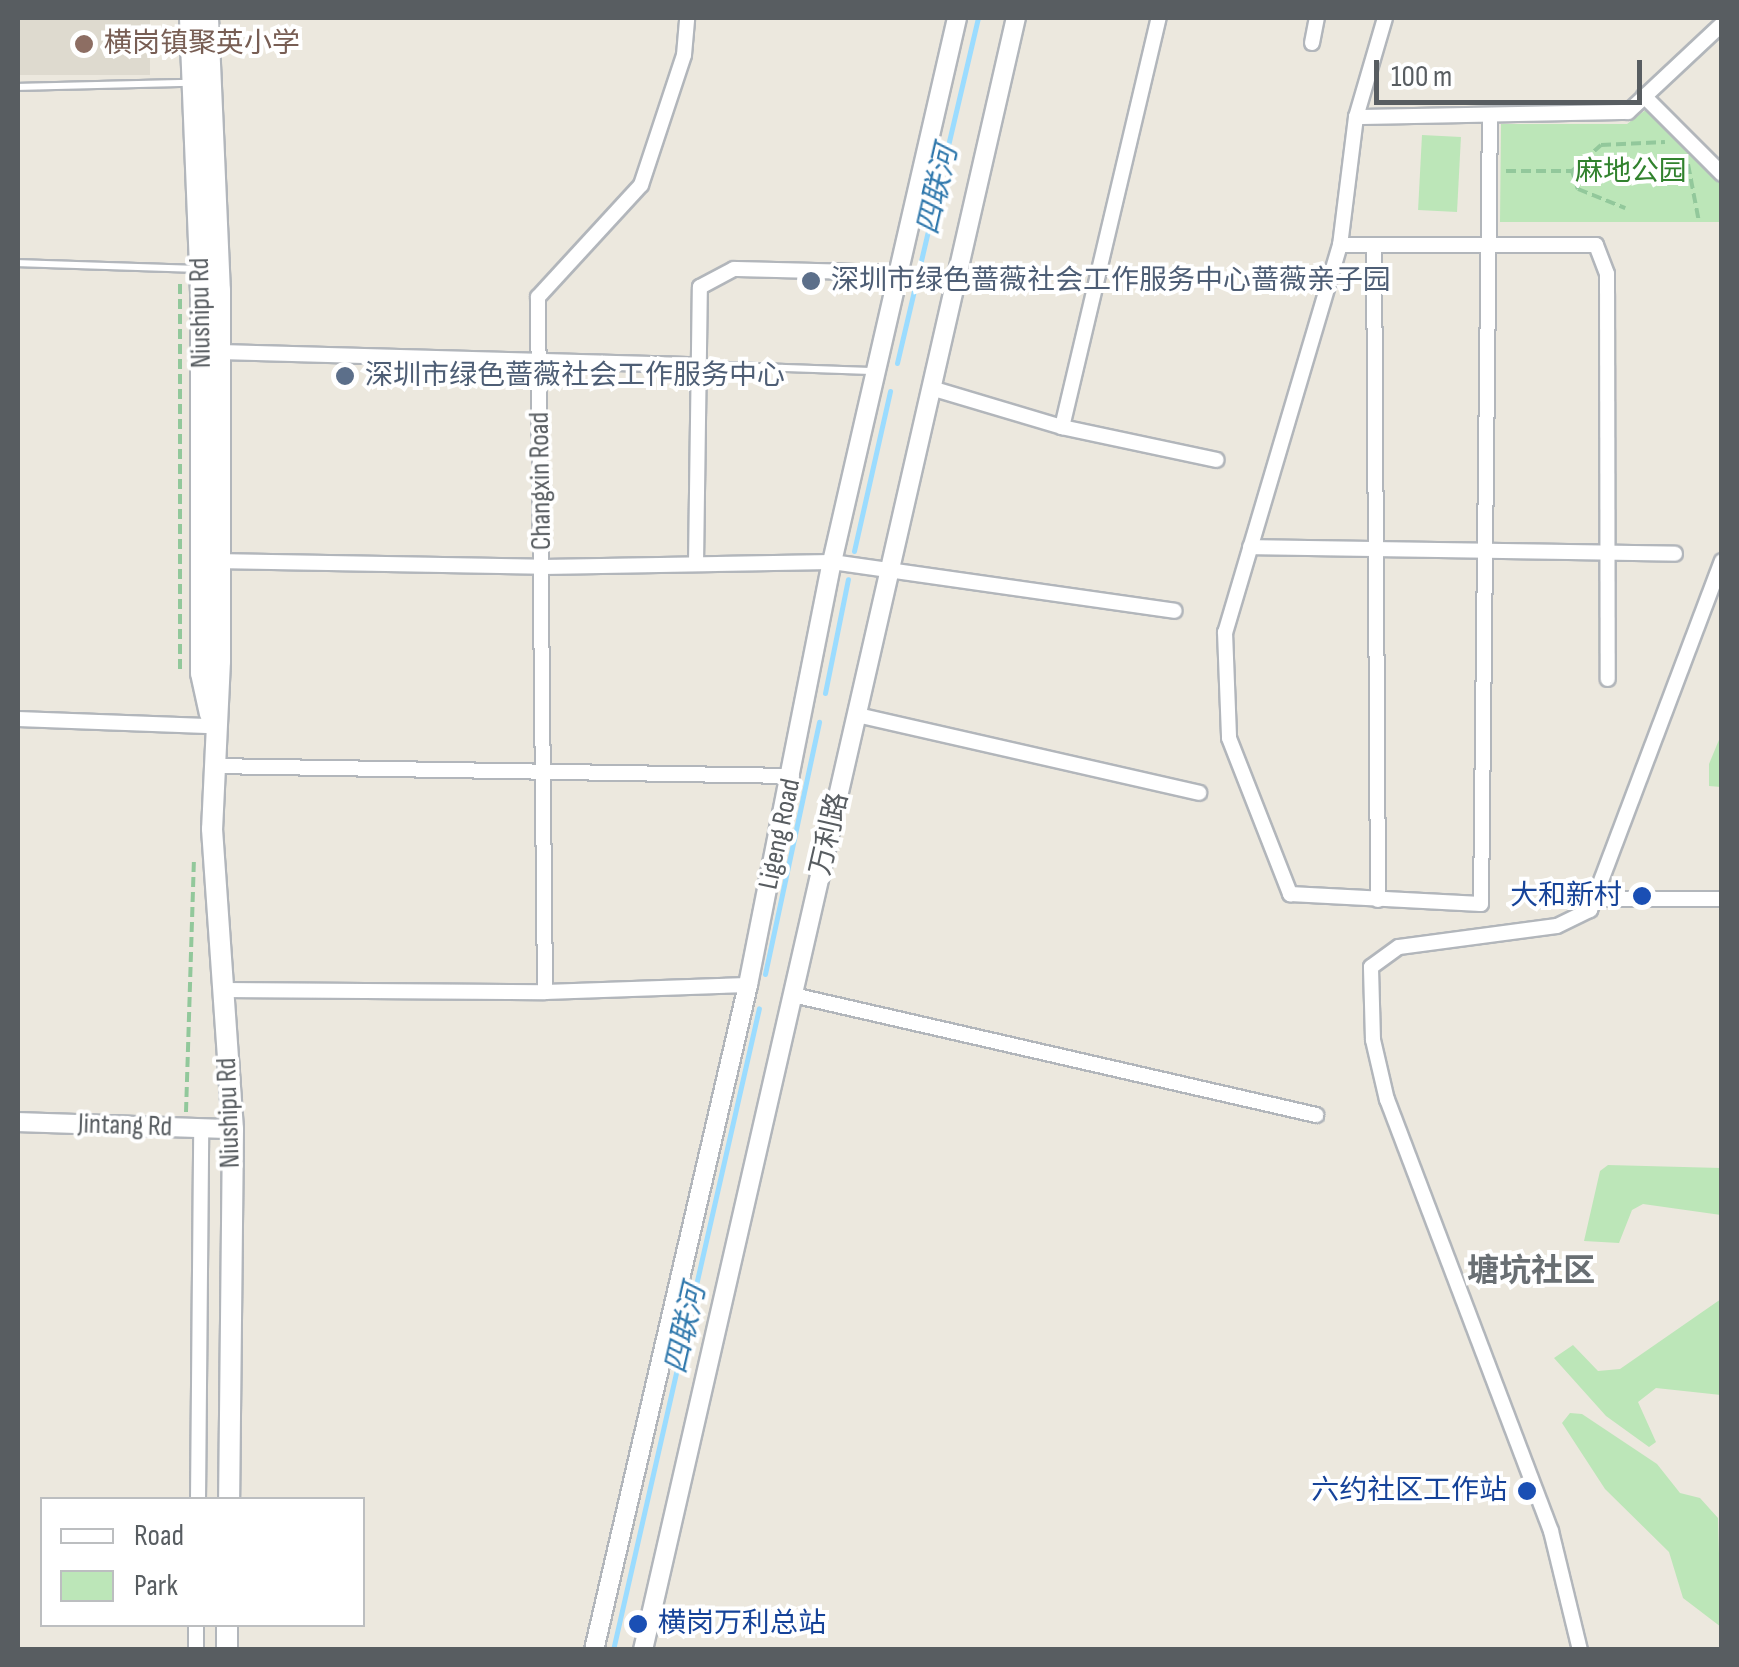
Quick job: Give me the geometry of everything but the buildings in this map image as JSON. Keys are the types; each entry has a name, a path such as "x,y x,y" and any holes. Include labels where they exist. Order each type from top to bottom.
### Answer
{"main road":[{"name":"Niushipu Rd","path":"190,18 220,352 211,561 201,673 213,726 222,990 232,1128 229,1497"},
{"name":"Niushipu Rd","path":"208,18 211,561"}],"street":[{"name":"Changxin Road","path":"546,992 538,298 642,185 684,55 687,18"},
{"name":"Ligeng Road","path":"594,1650 748,985 832,562 957,18"},
{"name":"万利路","path":"643,1650 1016,18"},
{"path":"1062,427 1159,18"},
{"path":"1312,43 1317,18"},
{"path":"1386,18 1356,117 1340,245 1225,632 1229,738 1290,894 1481,904 1490,115"},
{"path":"1356,117 1628,112 1722,24"},
{"path":"1644,96 1722,174"},
{"path":"1340,245 1596,245 1607,274 1608,679"},
{"path":"1374,245 1378,900"},
{"path":"696,564 700,287 734,269 898,273"},
{"path":"220,352 698,364"},
{"path":"931,388 1062,427 1217,460"},
{"path":"1250,547 1675,554"},
{"path":"211,561 543,567 832,562 1174,611"},
{"path":"1580,1650 1550,1531 1392,1117 1373,1040 1370,977 1375,959 1398,947 1557,926 1581,918 1598,899 1722,562"},
{"path":"856,716 1199,793"},
{"path":"18,719 213,726"},
{"path":"212,766 792,776"},
{"path":"1598,899 1722,899"},
{"path":"222,990 546,992 748,985"},
{"path":"793,995 1316,1115"},
{"name":"Jintang Rd","path":"18,1122 232,1128"},
{"path":"198,1497 201,1128"}],"lane":[{"path":"18,87 193,82"},
{"path":"18,263 210,268"},
{"path":"698,364 875,372"}],"path":[{"path":"1501,171 1572,171 1601,146 1675,144"},
{"path":"1686,157 1699,222"},
{"path":"1572,171 1578,189 1624,208"},
{"path":"180,284 180,670"},
{"path":"186,1112 194,840"}],"shaded area":[{"name":"横岗镇聚英小学","path":"18,18 150,18 150,75 18,75"}],"green space":[{"name":"麻地公园","path":"1647,109 1721,184 1721,222 1500,222 1501,124 1627,124"},
{"path":"1422,135 1461,137 1457,212 1418,210"},
{"path":"1721,735 1721,787 1709,786 1709,764"},
{"path":"1608,1165 1721,1168 1721,1215 1643,1204 1632,1210 1619,1243 1584,1241 1600,1171"},
{"path":"1721,1299 1721,1395 1656,1388 1638,1402 1656,1442 1649,1447 1606,1416 1554,1358 1573,1345 1598,1371 1620,1369"},
{"path":"1570,1413 1582,1414 1657,1464 1680,1493 1700,1498 1718,1518 1721,1627 1683,1598 1669,1552 1605,1489 1562,1423"}],"waterway":[{"name":"四联河","path":"897,363 978,18"},
{"name":"四联河","path":"854,551 890,391"},
{"name":"四联河","path":"825,693 848,579"},
{"name":"四联河","path":"765,974 819,722"},
{"name":"四联河","path":"613,1650 759,1008"}],"place":[{"name":"横岗镇聚英小学","path":"84,44"},
{"name":"深圳市绿色蔷薇社会工作服务中心蔷薇亲子园","path":"811,281"},
{"name":"深圳市绿色蔷薇社会工作服务中心","path":"345,376"},
{"name":"大和新村","path":"1642,896"},
{"name":"六约社区工作站","path":"1527,1491"},
{"name":"横岗万利总站","path":"638,1624"}],"district":[{"name":"塘坑社区","path":"1531,1272"}]}
